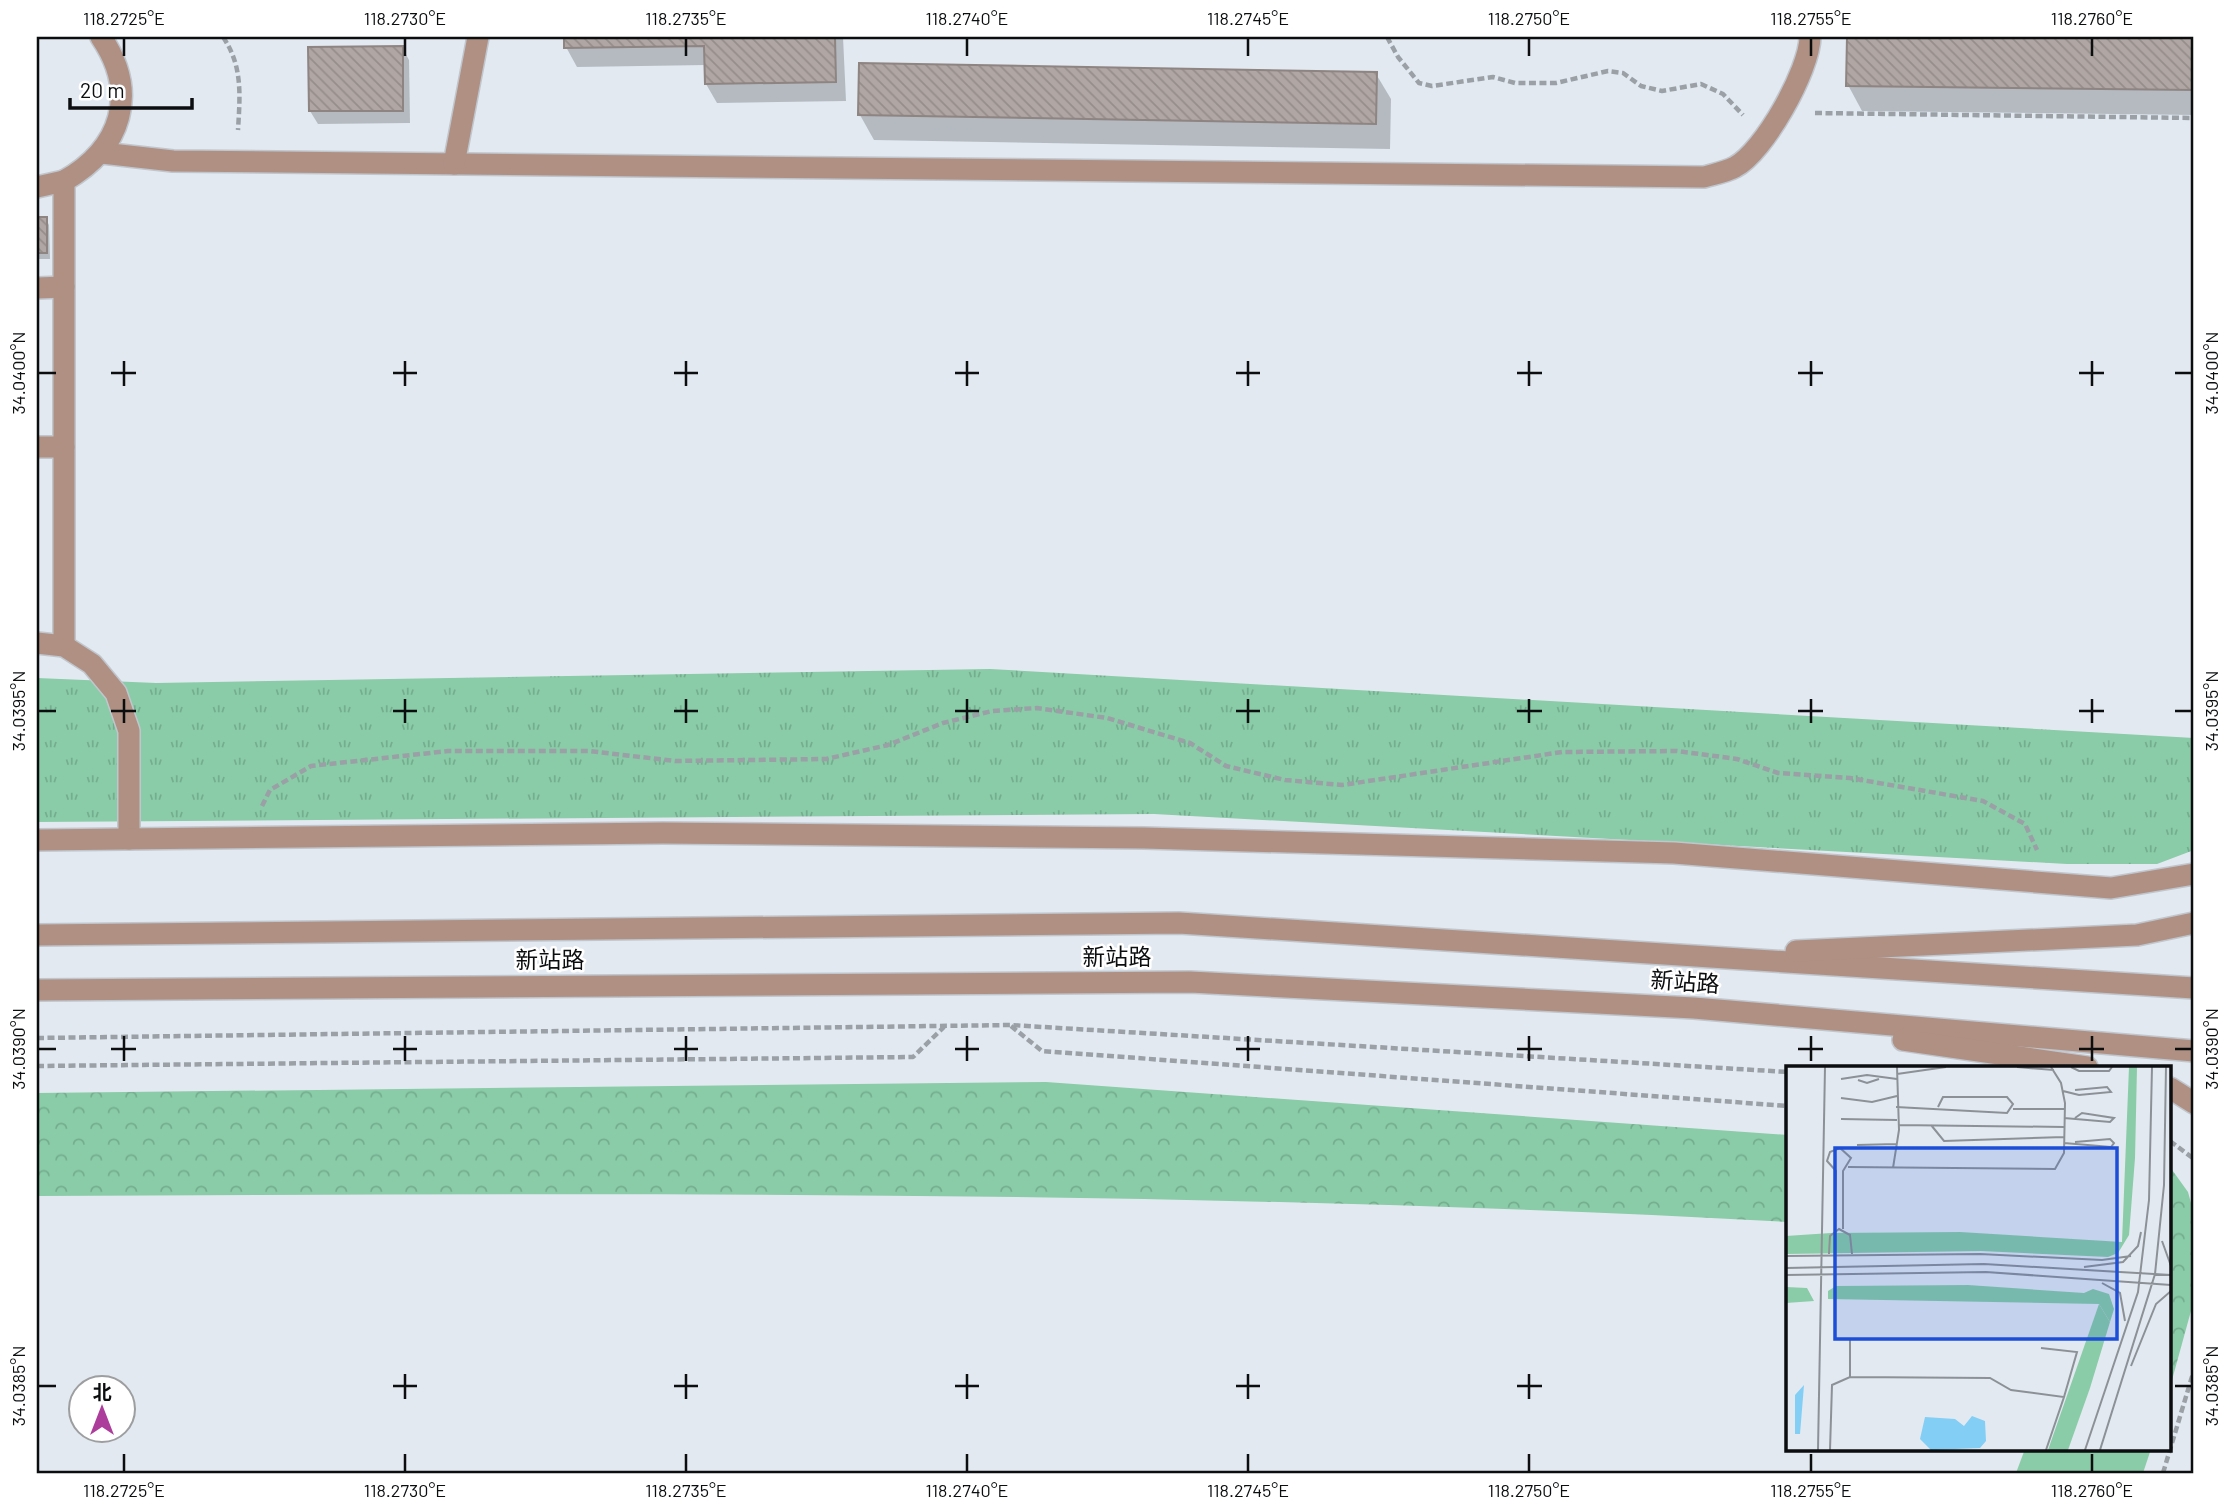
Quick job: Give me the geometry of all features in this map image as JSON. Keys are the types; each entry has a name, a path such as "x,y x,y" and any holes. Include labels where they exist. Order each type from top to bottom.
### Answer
{"street":[{"path":"37,187 64,181 84,169 102,153 115,131 121,106 121,79 112,54 101,37"},
{"path":"454,164 478,37"},
{"path":"102,153 173,161 236,162 1704,177 1736,167 1764,139 1800,71 1810,37"},
{"path":"64,181 64,646"},
{"path":"37,288 64,288"},
{"path":"37,447 64,447"},
{"path":"37,643 64,646 92,664 116,693 129,731 129,839"},
{"path":"37,840 663,832 1144,838 1674,853 2111,888 2194,874"},
{"name":"新站路","path":"37,935 1178,923 2194,988"},
{"path":"1687,956 2137,935 2194,923"},
{"name":"新站路","path":"37,990 1190,982 1694,1008 2194,1051"},
{"path":"1694,1008 2080,1066"},
{"path":"2172,1089 2194,1103"}],"path":[{"path":"223,37 233,51 241,85 236,162"},
{"path":"1387,37 1398,57 1419,83 1432,86 1493,77 1515,83 1556,83 1608,71 1623,73 1641,86 1662,91 1701,84 1723,94 1764,139"},
{"path":"1780,113 2194,118"},
{"path":"246,838 270,790 312,766 448,751 589,751 675,761 826,759 888,746 943,723 992,711 1037,708 1107,718 1190,743 1226,766 1296,781 1342,785 1562,752 1677,751 1737,759 1779,773 1850,778 1935,790 1983,801 2025,824 2052,883"},
{"path":"1010,1025 1042,1051 1786,1106"},
{"path":"37,1038 1010,1025 1786,1072"},
{"path":"37,1066 913,1058 945,1026"},
{"path":"2172,1142 2194,1159"},
{"path":"2172,1441 2194,1370"},
{"path":"2162,1473 2169,1450"}],"green space":[{"path":"990,669 2194,738 2194,850 2157,864 2067,864 1154,814 37,822 37,678 156,683"},
{"path":"1046,1082 1786,1135 1786,1222 1351,1204 1132,1199 694,1194 37,1196 37,1093"},
{"path":"2172,1170 2188,1192 2194,1214 2194,1300 2172,1380"},
{"path":"2025,1450 2151,1450 2143,1473 2016,1473"}],"building":[{"path":"564,37 835,37 836,82 705,84 704,46 564,48"},
{"path":"1847,37 2194,37 2194,90 1846,86"},
{"path":"403,46 403,111 309,111 308,47"},
{"path":"859,63 1377,72 1376,124 858,115"},
{"path":"37,217 47,217 47,253 37,253"}]}
